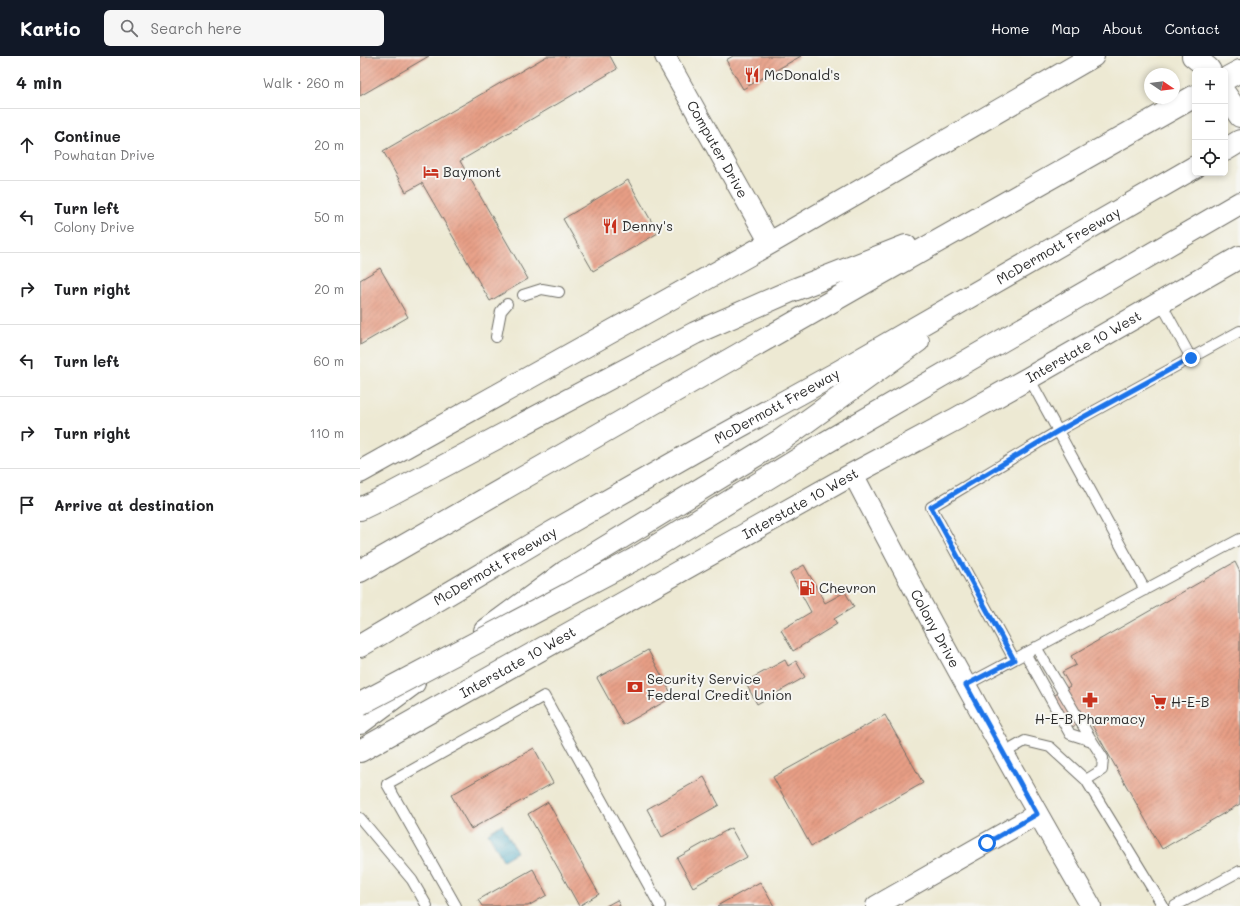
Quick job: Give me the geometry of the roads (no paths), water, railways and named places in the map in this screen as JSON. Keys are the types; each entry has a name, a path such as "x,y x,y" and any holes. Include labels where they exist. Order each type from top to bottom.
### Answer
{"main road":[{"path":"360,472 770,243 1093,56"},
{"path":"1193,56 1208,68"},
{"path":"1228,78 1240,71"},
{"path":"360,571 1192,98"},
{"path":"1228,98 1240,116"},
{"name":"McDermott Freeway","path":"360,646 564,525 836,374 1192,169"},
{"path":"360,704 635,559 825,443 1240,204"},
{"path":"360,509 696,333 791,291 978,219"},
{"name":"Interstate 10 West","path":"360,751 852,474 956,419 1029,378 1239,257"},
{"path":"360,723 565,572 781,440 1011,273"}],"street":[{"name":"Computer Drive","path":"665,56 770,243"},
{"name":"Colony Drive","path":"852,474 917,596 1037,814 1090,906"},
{"path":"876,906 1037,814"}],"lane":[{"path":"523,295 542,289 559,292"},
{"path":"1161,303 1191,358"},
{"path":"496,336 501,311 507,304"},
{"path":"1014,660 931,507 1058,431 1240,331"},
{"path":"1029,378 1145,590"},
{"path":"966,685 1240,539"},
{"path":"1036,647 1103,758 1102,770 1086,780"},
{"path":"1025,653 1070,734 1092,741"},
{"path":"456,906 387,784 544,696 660,906"},
{"path":"1004,753 1025,741 1050,747 1086,780 1163,906"},
{"path":"362,823 412,880 427,906"},
{"path":"1175,906 1240,871"}],"water":[{"path":"502,824 517,852 503,860 488,833"}],"place":[{"name":"McDonald's","path":"752,75"},
{"name":"Baymont","path":"431,172"},
{"name":"Denny's","path":"610,226"},
{"name":"Chevron","path":"807,588"},
{"name":"Security Service Federal Credit Union","path":"635,687"},
{"name":"H-E-B Pharmacy","path":"1090,700"},
{"name":"H-E-B","path":"1159,702"}]}
